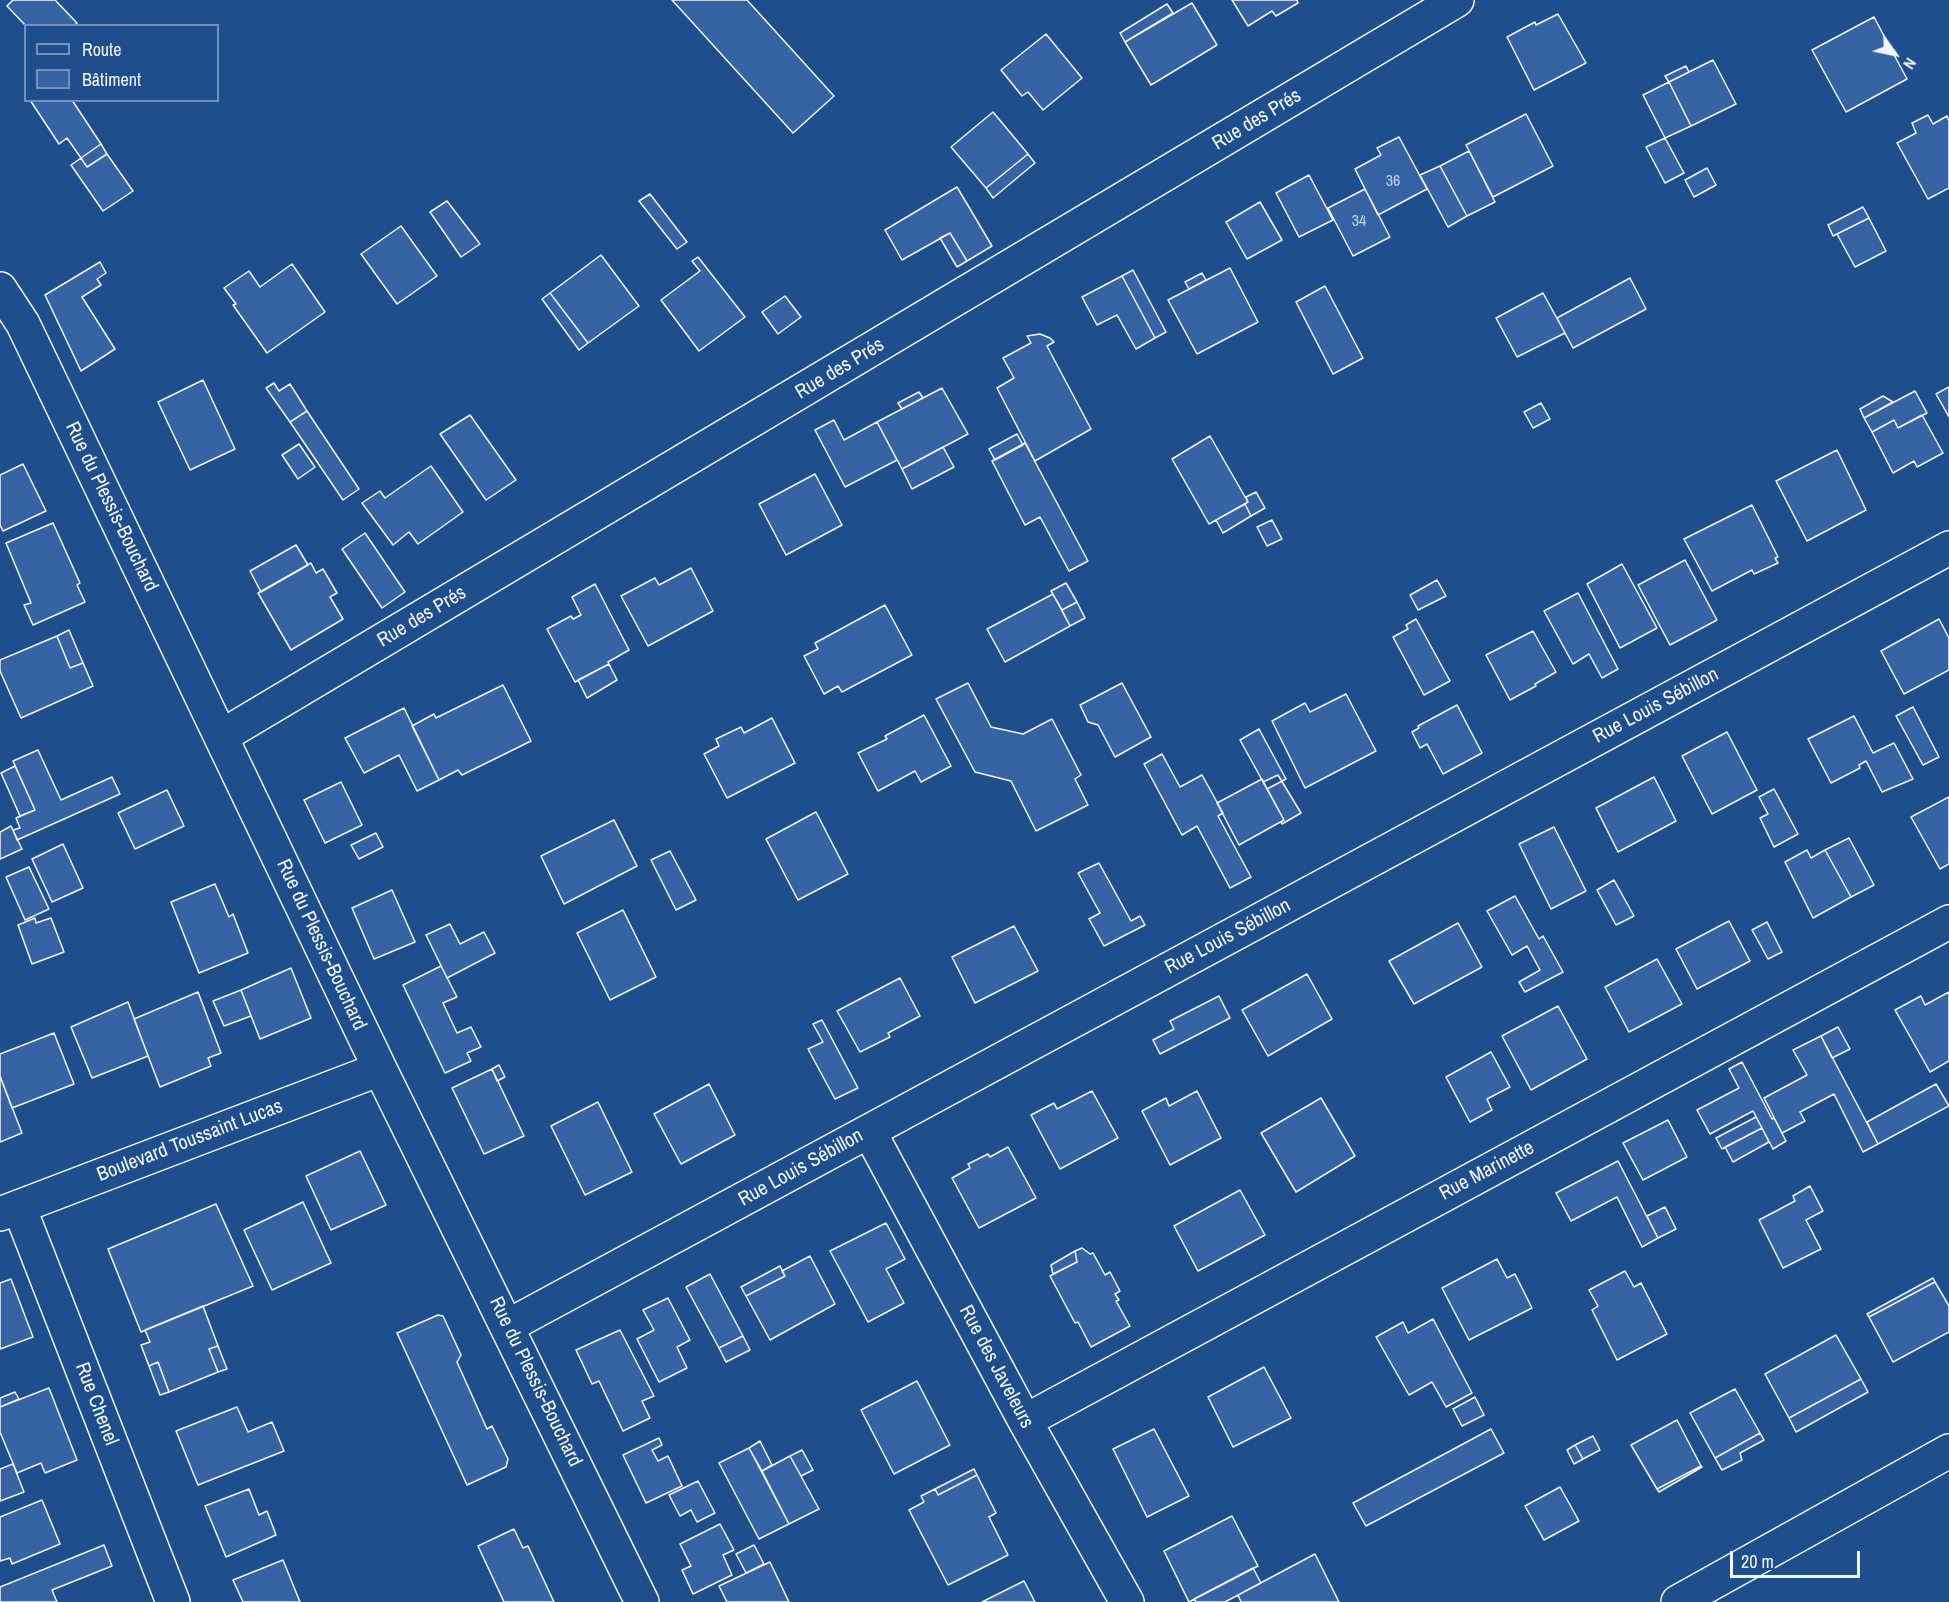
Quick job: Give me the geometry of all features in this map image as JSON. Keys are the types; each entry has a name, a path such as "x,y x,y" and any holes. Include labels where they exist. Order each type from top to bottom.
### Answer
{"street":[{"name":"Rue des Prés","path":"222,736 1457,0"},
{"name":"Rue du Plessis-Bouchard","path":"0,289 23,324 380,1069 642,1602"},
{"name":"Rue Louis Sébillon","path":"508,1326 1949,548"},
{"name":"Rue Marinette","path":"1025,1421 1949,922"},
{"name":"Boulevard Toussaint Lucas","path":"10,1210 380,1069"},
{"name":"Rue des Javeleurs","path":"870,1131 1025,1421 1127,1602"},
{"name":"Rue Chenel","path":"10,1210 172,1602"},
{"path":"1677,1602 1949,1451"}],"building":[{"path":"13,0 55,0 77,23 24,24 7,6"},
{"path":"672,0 747,0 834,96 793,133"},
{"path":"1232,0 1297,0 1298,3 1276,16 1272,11 1248,26"},
{"path":"1192,3 1217,45 1151,85 1125,42"},
{"path":"1167,4 1173,13 1125,42 1120,33"},
{"path":"1558,14 1586,63 1534,90 1507,37 1535,22 1536,25"},
{"path":"1874,17 1907,79 1846,112 1812,50"},
{"path":"1046,34 1082,78 1043,110 1028,92 1022,96 1001,70"},
{"path":"1713,60 1736,104 1691,126 1669,82"},
{"path":"1686,66 1689,72 1669,82 1665,76"},
{"path":"1669,82 1691,126 1665,138 1643,95"},
{"path":"31,102 73,102 101,144 81,158 67,138 59,144"},
{"path":"993,112 1028,154 986,188 951,147"},
{"path":"1526,114 1553,166 1493,197 1466,145"},
{"path":"1928,115 1933,124 1947,116 1949,121 1949,188 1928,199 1897,143 1916,133 1912,123"},
{"path":"1399,137 1427,189 1378,215 1355,169 1381,155 1377,148"},
{"path":"1665,138 1684,173 1665,183 1646,147"},
{"path":"101,144 107,154 87,167 81,158"},
{"path":"1469,151 1495,202 1467,216 1440,166"},
{"path":"107,154 133,191 103,211 71,165 81,158 87,167"},
{"path":"1028,154 1035,163 993,198 986,188"},
{"path":"1440,166 1467,216 1448,227 1420,175"},
{"path":"1707,168 1716,185 1694,197 1685,180"},
{"path":"1309,175 1333,220 1299,237 1276,193"},
{"path":"957,187 992,246 967,261 950,233 902,260 885,230"},
{"path":"1365,189 1390,237 1353,256 1328,208"},
{"path":"650,194 687,242 677,249 639,201"},
{"path":"447,201 480,244 461,257 430,212"},
{"path":"1260,202 1282,240 1247,259 1226,222"},
{"path":"1863,207 1869,218 1833,236 1828,225"},
{"path":"1869,218 1886,251 1855,267 1837,234"},
{"path":"401,226 437,276 397,304 361,254"},
{"path":"950,233 967,261 957,267 940,238"},
{"path":"601,255 639,306 588,343 550,293"},
{"path":"698,257 745,317 699,351 661,300 700,271 692,261"},
{"path":"100,262 106,273 97,279 101,285 82,297 115,349 81,371 45,295"},
{"path":"292,264 325,312 267,353 233,305 236,304 224,288 249,271 260,287"},
{"path":"1230,268 1258,322 1197,354 1168,300"},
{"path":"1133,270 1166,332 1155,338 1122,276"},
{"path":"1202,273 1206,280 1189,289 1185,282"},
{"path":"1122,276 1155,338 1136,349 1117,315 1097,325 1082,297"},
{"path":"1630,278 1646,309 1573,348 1557,318"},
{"path":"1325,286 1363,358 1333,374 1296,302"},
{"path":"550,293 588,343 579,350 542,299"},
{"path":"1543,293 1565,333 1517,357 1496,318"},
{"path":"785,296 801,317 778,334 762,312"},
{"path":"1040,334 1054,342 1047,346 1091,429 1035,461 997,388 1014,378 1003,358 1031,343 1027,336"},
{"path":"203,380 235,449 190,470 158,402"},
{"path":"274,383 279,391 290,384 307,411 290,422 266,388"},
{"path":"1949,387 1949,417 1936,394"},
{"path":"942,388 968,434 902,469 877,422"},
{"path":"1915,391 1927,413 1898,428 1894,420 1872,432 1864,418"},
{"path":"919,392 923,398 902,409 898,403"},
{"path":"1883,396 1893,402 1864,418 1860,409"},
{"path":"1541,403 1550,419 1533,428 1524,412"},
{"path":"307,411 359,489 343,500 290,422"},
{"path":"470,415 516,480 486,500 440,434"},
{"path":"1922,415 1943,453 1917,467 1914,461 1893,473 1872,432 1894,420 1898,428"},
{"path":"834,420 844,440 877,422 897,460 845,487 815,430"},
{"path":"1017,434 1023,445 995,460 989,449"},
{"path":"1210,436 1248,502 1209,524 1172,459"},
{"path":"1025,443 1088,561 1069,571 1040,517 1025,525 992,461"},
{"path":"299,444 315,467 298,479 282,455"},
{"path":"943,447 954,467 912,489 902,469"},
{"path":"1837,450 1866,510 1807,541 1776,481"},
{"path":"23,464 46,511 3,531 0,525 0,475"},
{"path":"431,466 463,512 418,544 409,532 393,545 362,503 380,491 385,498"},
{"path":"815,474 842,525 786,555 759,504"},
{"path":"1256,492 1265,508 1251,516 1245,504 1248,502 1246,497"},
{"path":"1245,504 1251,516 1223,533 1216,520"},
{"path":"1752,505 1778,557 1775,558 1778,563 1754,574 1752,570 1712,591 1684,539"},
{"path":"1272,520 1282,539 1267,546 1257,527"},
{"path":"53,523 80,583 77,585 85,602 33,625 24,605 31,603 6,543"},
{"path":"365,533 405,592 382,608 342,549"},
{"path":"296,545 308,565 261,592 250,571"},
{"path":"1685,560 1717,620 1670,645 1638,585"},
{"path":"311,563 316,573 323,569 337,593 330,597 343,619 291,650 258,593"},
{"path":"1622,564 1657,628 1620,648 1587,584"},
{"path":"691,568 713,611 648,646 621,596 655,578 659,585"},
{"path":"1437,580 1446,596 1418,610 1410,595"},
{"path":"1066,583 1077,602 1062,610 1051,591"},
{"path":"595,584 629,650 608,662 609,664 575,682 547,629 571,616 573,619 581,615 572,597"},
{"path":"1578,593 1618,669 1602,678 1589,654 1573,664 1544,611"},
{"path":"1053,594 1070,626 1005,662 987,629"},
{"path":"1077,602 1085,618 1070,626 1062,610"},
{"path":"885,605 912,655 842,692 838,686 824,694 804,656 818,649 815,643"},
{"path":"1416,619 1450,681 1424,695 1393,637 1408,629 1406,625"},
{"path":"1939,619 1949,638 1949,670 1904,694 1881,651"},
{"path":"69,630 83,663 70,668 57,636"},
{"path":"1533,631 1556,672 1510,700 1486,655"},
{"path":"57,636 70,668 83,663 93,686 21,718 0,671 0,660"},
{"path":"609,664 617,680 587,698 578,680"},
{"path":"968,683 991,727 1023,734 1052,719 1081,775 1075,779 1088,805 1036,831 1011,781 975,772 936,699"},
{"path":"1122,683 1151,737 1115,757 1098,725 1088,722 1080,705"},
{"path":"503,685 531,741 462,775 458,770 439,780 412,726 434,714 436,718"},
{"path":"1346,694 1376,751 1305,788 1272,721 1305,703 1310,712"},
{"path":"1457,705 1482,753 1443,774 1427,744 1420,748 1412,732 1419,728 1418,726"},
{"path":"1913,707 1939,757 1923,765 1896,716"},
{"path":"404,708 439,780 417,791 399,755 364,773 345,738"},
{"path":"924,715 951,766 921,782 915,771 878,791 858,753 887,739 885,736"},
{"path":"1854,716 1873,753 1894,743 1913,779 1882,792 1866,761 1859,765 1860,768 1831,783 1808,739"},
{"path":"772,718 795,763 727,798 704,754 719,746 716,739 741,727 744,733"},
{"path":"1259,729 1286,779 1267,789 1240,740"},
{"path":"1727,732 1757,790 1712,814 1682,756"},
{"path":"38,750 61,800 112,777 120,794 17,840 13,830 20,828 16,818 35,810 13,761"},
{"path":"1162,754 1180,787 1202,775 1223,813 1218,816 1251,877 1230,888 1197,826 1182,835 1144,764"},
{"path":"15,766 35,810 20,816 1,773"},
{"path":"1278,775 1301,813 1282,824 1284,820 1263,782"},
{"path":"1654,777 1676,821 1618,852 1596,808"},
{"path":"1262,779 1284,820 1239,845 1217,803"},
{"path":"341,782 362,825 325,843 304,800"},
{"path":"1774,789 1798,834 1774,847 1760,818 1768,814 1759,797"},
{"path":"167,790 184,826 135,849 118,813"},
{"path":"1949,797 1949,864 1940,869 1911,817"},
{"path":"816,812 848,874 798,900 766,839"},
{"path":"614,820 637,866 564,904 541,856"},
{"path":"11,826 22,849 0,859 0,832"},
{"path":"1554,827 1586,891 1551,909 1519,844"},
{"path":"376,833 383,847 359,859 351,845"},
{"path":"1849,838 1874,885 1851,897 1825,850"},
{"path":"63,844 83,888 52,902 32,859"},
{"path":"1807,850 1811,858 1825,850 1851,897 1813,918 1785,862"},
{"path":"670,851 696,900 676,910 651,860"},
{"path":"1099,863 1131,921 1140,916 1145,925 1104,946 1089,919 1100,913 1078,873"},
{"path":"29,867 49,909 25,920 6,877"},
{"path":"1614,880 1634,916 1616,925 1597,890"},
{"path":"215,884 229,917 233,914 248,953 199,973 171,902"},
{"path":"392,890 415,942 374,959 352,908"},
{"path":"1515,896 1539,939 1543,936 1563,972 1525,992 1519,982 1540,970 1527,946 1512,955 1487,911"},
{"path":"623,910 656,977 610,1000 577,933"},
{"path":"35,918 36,923 51,918 64,952 32,964 18,925"},
{"path":"1729,921 1750,961 1697,989 1676,949"},
{"path":"1767,922 1782,952 1768,959 1752,930"},
{"path":"1458,923 1482,967 1414,1004 1389,961"},
{"path":"450,924 460,944 484,932 495,953 447,978 426,935"},
{"path":"1014,926 1038,971 975,1003 952,957"},
{"path":"1657,959 1682,1004 1629,1032 1605,987"},
{"path":"441,966 457,997 443,1003 457,1033 471,1027 481,1047 467,1053 471,1061 445,1073 403,985"},
{"path":"291,968 311,1018 260,1039 241,990"},
{"path":"1307,974 1332,1019 1268,1056 1242,1010"},
{"path":"900,978 920,1016 888,1033 890,1037 860,1052 837,1011"},
{"path":"241,990 251,1016 224,1026 213,1001"},
{"path":"198,992 221,1053 208,1058 211,1066 160,1087 134,1019"},
{"path":"1949,992 1949,1061 1930,1072 1895,1010 1921,996 1925,1005"},
{"path":"1219,996 1230,1018 1160,1054 1153,1040 1174,1029 1170,1021"},
{"path":"128,1002 148,1056 92,1078 71,1027"},
{"path":"1558,1006 1587,1059 1531,1090 1502,1036"},
{"path":"822,1020 858,1088 835,1099 808,1049 823,1042 813,1024"},
{"path":"1838,1027 1850,1049 1832,1058 1821,1036"},
{"path":"54,1033 74,1084 12,1108 0,1076 0,1054"},
{"path":"1821,1036 1878,1144 1863,1152 1834,1094 1800,1112 1805,1121 1782,1133 1764,1098 1807,1075 1793,1050"},
{"path":"1491,1052 1510,1087 1487,1099 1492,1110 1470,1122 1446,1077"},
{"path":"1742,1062 1786,1141 1773,1149 1753,1111 1710,1134 1697,1110 1739,1088 1729,1069"},
{"path":"499,1065 505,1077 497,1081 492,1069"},
{"path":"492,1069 524,1136 484,1154 452,1088"},
{"path":"0,1076 22,1133 0,1142"},
{"path":"709,1084 735,1135 681,1164 654,1114"},
{"path":"1936,1084 1949,1106 1878,1144 1867,1122"},
{"path":"1092,1091 1118,1138 1060,1169 1031,1115 1054,1103 1057,1109"},
{"path":"1197,1091 1221,1138 1170,1165 1142,1111 1166,1098 1169,1106"},
{"path":"1321,1098 1355,1156 1296,1192 1261,1133"},
{"path":"598,1102 632,1172 585,1195 551,1126"},
{"path":"1756,1117 1762,1128 1722,1149 1716,1138"},
{"path":"1668,1120 1687,1157 1643,1180 1623,1143"},
{"path":"1762,1128 1769,1142 1733,1162 1725,1147"},
{"path":"1008,1147 1036,1198 979,1228 952,1178 970,1168 968,1164 988,1154 990,1157"},
{"path":"360,1151 386,1205 331,1230 306,1176"},
{"path":"1618,1161 1658,1238 1642,1247 1617,1197 1571,1221 1556,1193"},
{"path":"1810,1186 1823,1211 1806,1220 1821,1249 1783,1268 1759,1220 1795,1201 1793,1196"},
{"path":"1240,1190 1265,1235 1198,1271 1174,1226"},
{"path":"303,1202 331,1263 272,1290 244,1230"},
{"path":"216,1204 253,1286 141,1332 108,1249"},
{"path":"1665,1207 1676,1229 1658,1238 1647,1216"},
{"path":"886,1223 905,1259 886,1269 904,1303 868,1322 830,1251"},
{"path":"1082,1248 1090,1254 1093,1253 1105,1275 1110,1272 1120,1291 1115,1294 1119,1300 1116,1301 1130,1326 1091,1347 1078,1322 1075,1323 1050,1276 1077,1262 1075,1251"},
{"path":"1075,1251 1077,1262 1053,1274 1051,1265"},
{"path":"810,1256 835,1304 770,1340 746,1296 785,1276 782,1271"},
{"path":"1497,1259 1507,1278 1515,1274 1532,1308 1469,1340 1442,1288"},
{"path":"780,1266 785,1276 746,1296 741,1287"},
{"path":"1625,1271 1634,1287 1641,1283 1667,1334 1617,1360 1592,1310 1598,1306 1589,1290"},
{"path":"710,1274 743,1336 719,1348 686,1287"},
{"path":"1933,1278 1935,1282 1869,1317 1867,1314"},
{"path":"11,1279 33,1337 0,1349 0,1283"},
{"path":"1935,1282 1949,1306 1949,1332 1893,1362 1869,1317"},
{"path":"668,1298 690,1340 677,1347 687,1368 659,1382 637,1339 654,1330 643,1310"},
{"path":"203,1306 218,1346 209,1349 218,1372 169,1392 158,1362 149,1366 141,1345 150,1342 145,1330"},
{"path":"438,1315 443,1316 461,1355 457,1362 487,1429 492,1426 508,1459 506,1467 467,1485 397,1333"},
{"path":"1433,1319 1472,1393 1446,1407 1432,1382 1409,1395 1376,1337 1403,1322 1408,1333"},
{"path":"620,1330 654,1396 642,1401 650,1418 623,1431 599,1381 592,1384 576,1350"},
{"path":"1836,1335 1861,1379 1789,1418 1765,1374"},
{"path":"743,1336 750,1350 726,1362 719,1348"},
{"path":"218,1346 227,1369 218,1372 209,1349"},
{"path":"158,1362 169,1392 160,1395 149,1366"},
{"path":"1264,1367 1291,1418 1233,1447 1208,1397"},
{"path":"1861,1379 1868,1392 1796,1432 1789,1418"},
{"path":"917,1381 950,1445 894,1474 861,1410"},
{"path":"49,1388 77,1460 45,1473 41,1463 17,1473 0,1432 0,1407"},
{"path":"1735,1389 1760,1433 1715,1458 1690,1413"},
{"path":"15,1392 19,1399 0,1407 0,1398"},
{"path":"1475,1397 1484,1415 1462,1426 1453,1409"},
{"path":"237,1407 248,1432 272,1422 284,1451 198,1485 176,1431"},
{"path":"1677,1420 1701,1466 1657,1489 1631,1445"},
{"path":"1154,1429 1189,1496 1147,1517 1113,1449"},
{"path":"1491,1429 1504,1453 1366,1526 1353,1503"},
{"path":"1760,1433 1764,1440 1740,1453 1742,1460 1722,1470 1715,1458"},
{"path":"1593,1436 1600,1450 1583,1459 1575,1445"},
{"path":"659,1438 662,1445 652,1450 658,1461 668,1456 682,1486 646,1503 623,1455"},
{"path":"760,1441 772,1465 762,1471 749,1448"},
{"path":"1575,1445 1583,1459 1574,1464 1567,1450"},
{"path":"749,1448 789,1524 759,1539 719,1463"},
{"path":"802,1450 813,1470 801,1476 790,1456"},
{"path":"790,1456 819,1509 789,1524 762,1471"},
{"path":"13,1464 24,1492 0,1501 0,1469"},
{"path":"1701,1466 1659,1492 1657,1489"},
{"path":"974,1469 977,1475 938,1495 935,1489"},
{"path":"977,1475 996,1513 989,1517 1008,1555 948,1585 909,1510 924,1502 921,1496 935,1489 938,1495"},
{"path":"698,1481 715,1513 697,1522 691,1510 680,1516 669,1495"},
{"path":"1560,1487 1579,1521 1544,1540 1525,1506"},
{"path":"249,1489 259,1515 267,1511 276,1535 226,1557 205,1506"},
{"path":"42,1500 60,1544 12,1564 10,1558 0,1561 0,1517"},
{"path":"1232,1516 1258,1566 1189,1602 1164,1551"},
{"path":"720,1524 734,1550 723,1555 732,1575 693,1594 682,1570 691,1566 680,1544"},
{"path":"514,1529 523,1548 528,1546 554,1602 504,1602 478,1546"},
{"path":"104,1545 112,1566 52,1590 57,1602 0,1602 0,1587"},
{"path":"754,1545 764,1564 746,1573 736,1554"},
{"path":"1315,1554 1339,1602 1241,1602 1238,1595"},
{"path":"283,1560 300,1602 243,1602 233,1580"},
{"path":"770,1562 789,1602 727,1602 719,1586"},
{"path":"1253,1568 1261,1583 1225,1602 1196,1602 1194,1599"},
{"path":"1024,1581 1035,1602 982,1602"}]}
